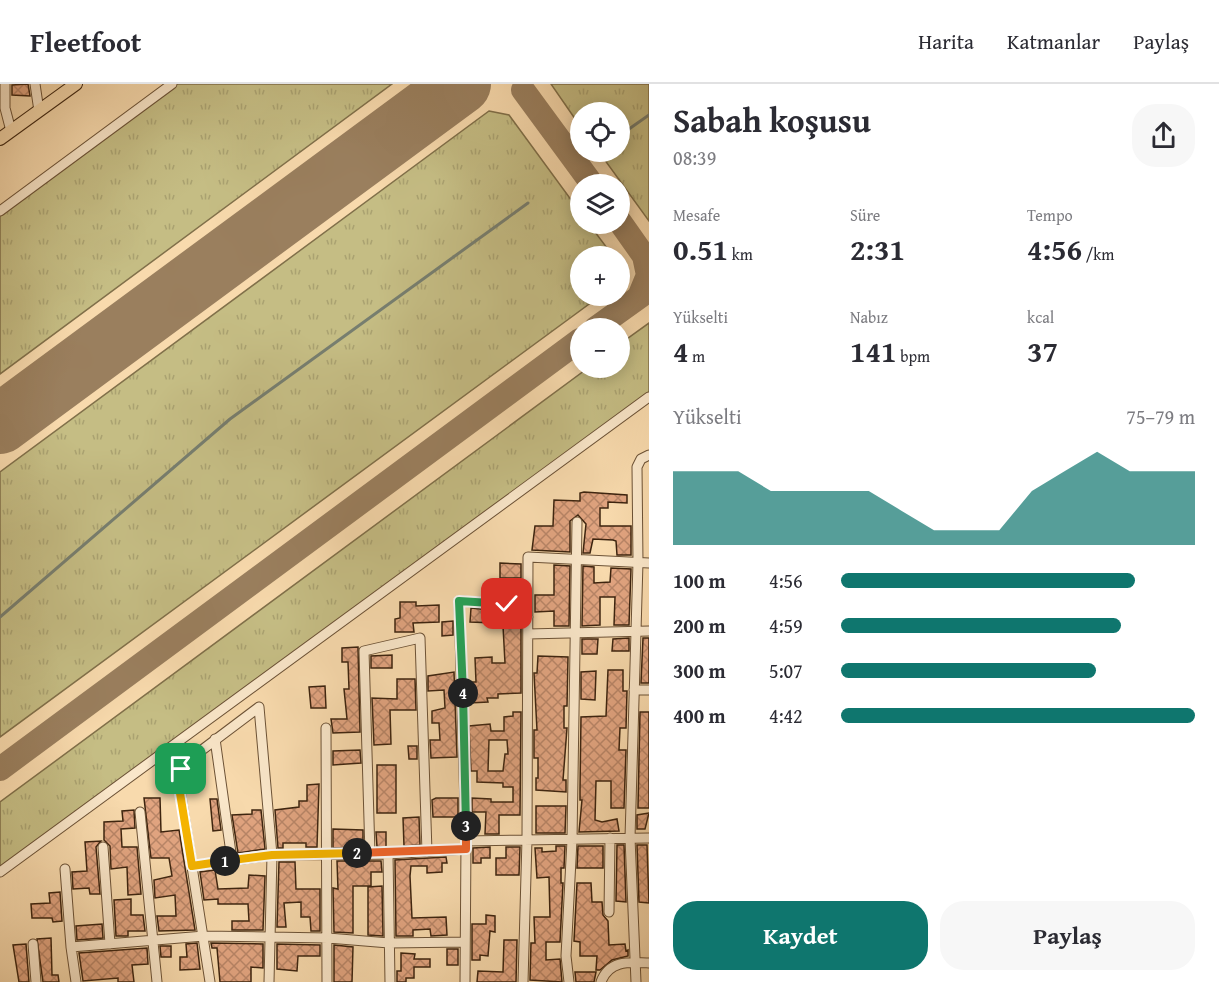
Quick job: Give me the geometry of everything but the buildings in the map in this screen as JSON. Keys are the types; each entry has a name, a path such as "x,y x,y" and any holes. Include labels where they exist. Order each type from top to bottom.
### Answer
{"main road":[{"path":"0,139 76,84"}],"street":[{"path":"5,84 3,111 11,131"},
{"path":"35,84 39,111"},
{"path":"0,211 172,84"},
{"path":"0,872 649,397"},
{"path":"636,982 630,838 638,562 637,467 641,459 649,455"},
{"path":"638,505 649,505"},
{"path":"569,982 566,956 572,840 577,522"},
{"path":"523,982 527,839 528,557 649,563"},
{"path":"465,982 466,845 459,601 507,604 528,617"},
{"path":"528,634 649,631"},
{"path":"370,854 364,651 420,638 427,852"},
{"path":"634,690 649,690"},
{"path":"210,982 178,777 186,762 259,707 272,855 269,982"},
{"path":"326,728 327,982"},
{"path":"215,739 232,860"},
{"path":"140,812 157,982"},
{"path":"609,912 610,838"},
{"path":"192,866 272,855 427,852 466,845 527,839 649,838"},
{"path":"103,847 110,944"},
{"path":"388,854 390,982"},
{"path":"65,869 76,982"},
{"path":"71,947 204,936 270,939 328,938 389,943 465,942"},
{"path":"33,944 36,982"},
{"path":"601,982 607,971 614,965 649,963"}],"green space":[{"path":"177,84 392,84 0,374 0,216"},
{"path":"551,84 649,84 649,221 630,195 630,174 615,174 606,162 630,162 630,102 570,102 570,112"},
{"path":"489,111 509,115 570,198 570,234 596,234 606,246 570,246 570,306 586,306 0,737 0,472"},
{"path":"649,323 649,393 0,869 0,802 574,378 630,378 630,337"}],"waterway":[{"path":"630,128 649,115"},
{"path":"0,617 230,419 528,203"}],"taxiway":[{"path":"523,90 585,174"},
{"path":"628,234 644,256"},
{"path":"639,297 648,275 644,256 649,262"},
{"path":"610,318 649,290"},
{"path":"0,769 570,347"}],"runway":[{"path":"0,424 461,84"}],"route":[{"path":"181,769 178,781 192,866 272,855 388,854 466,849 459,601 507,604"}]}
